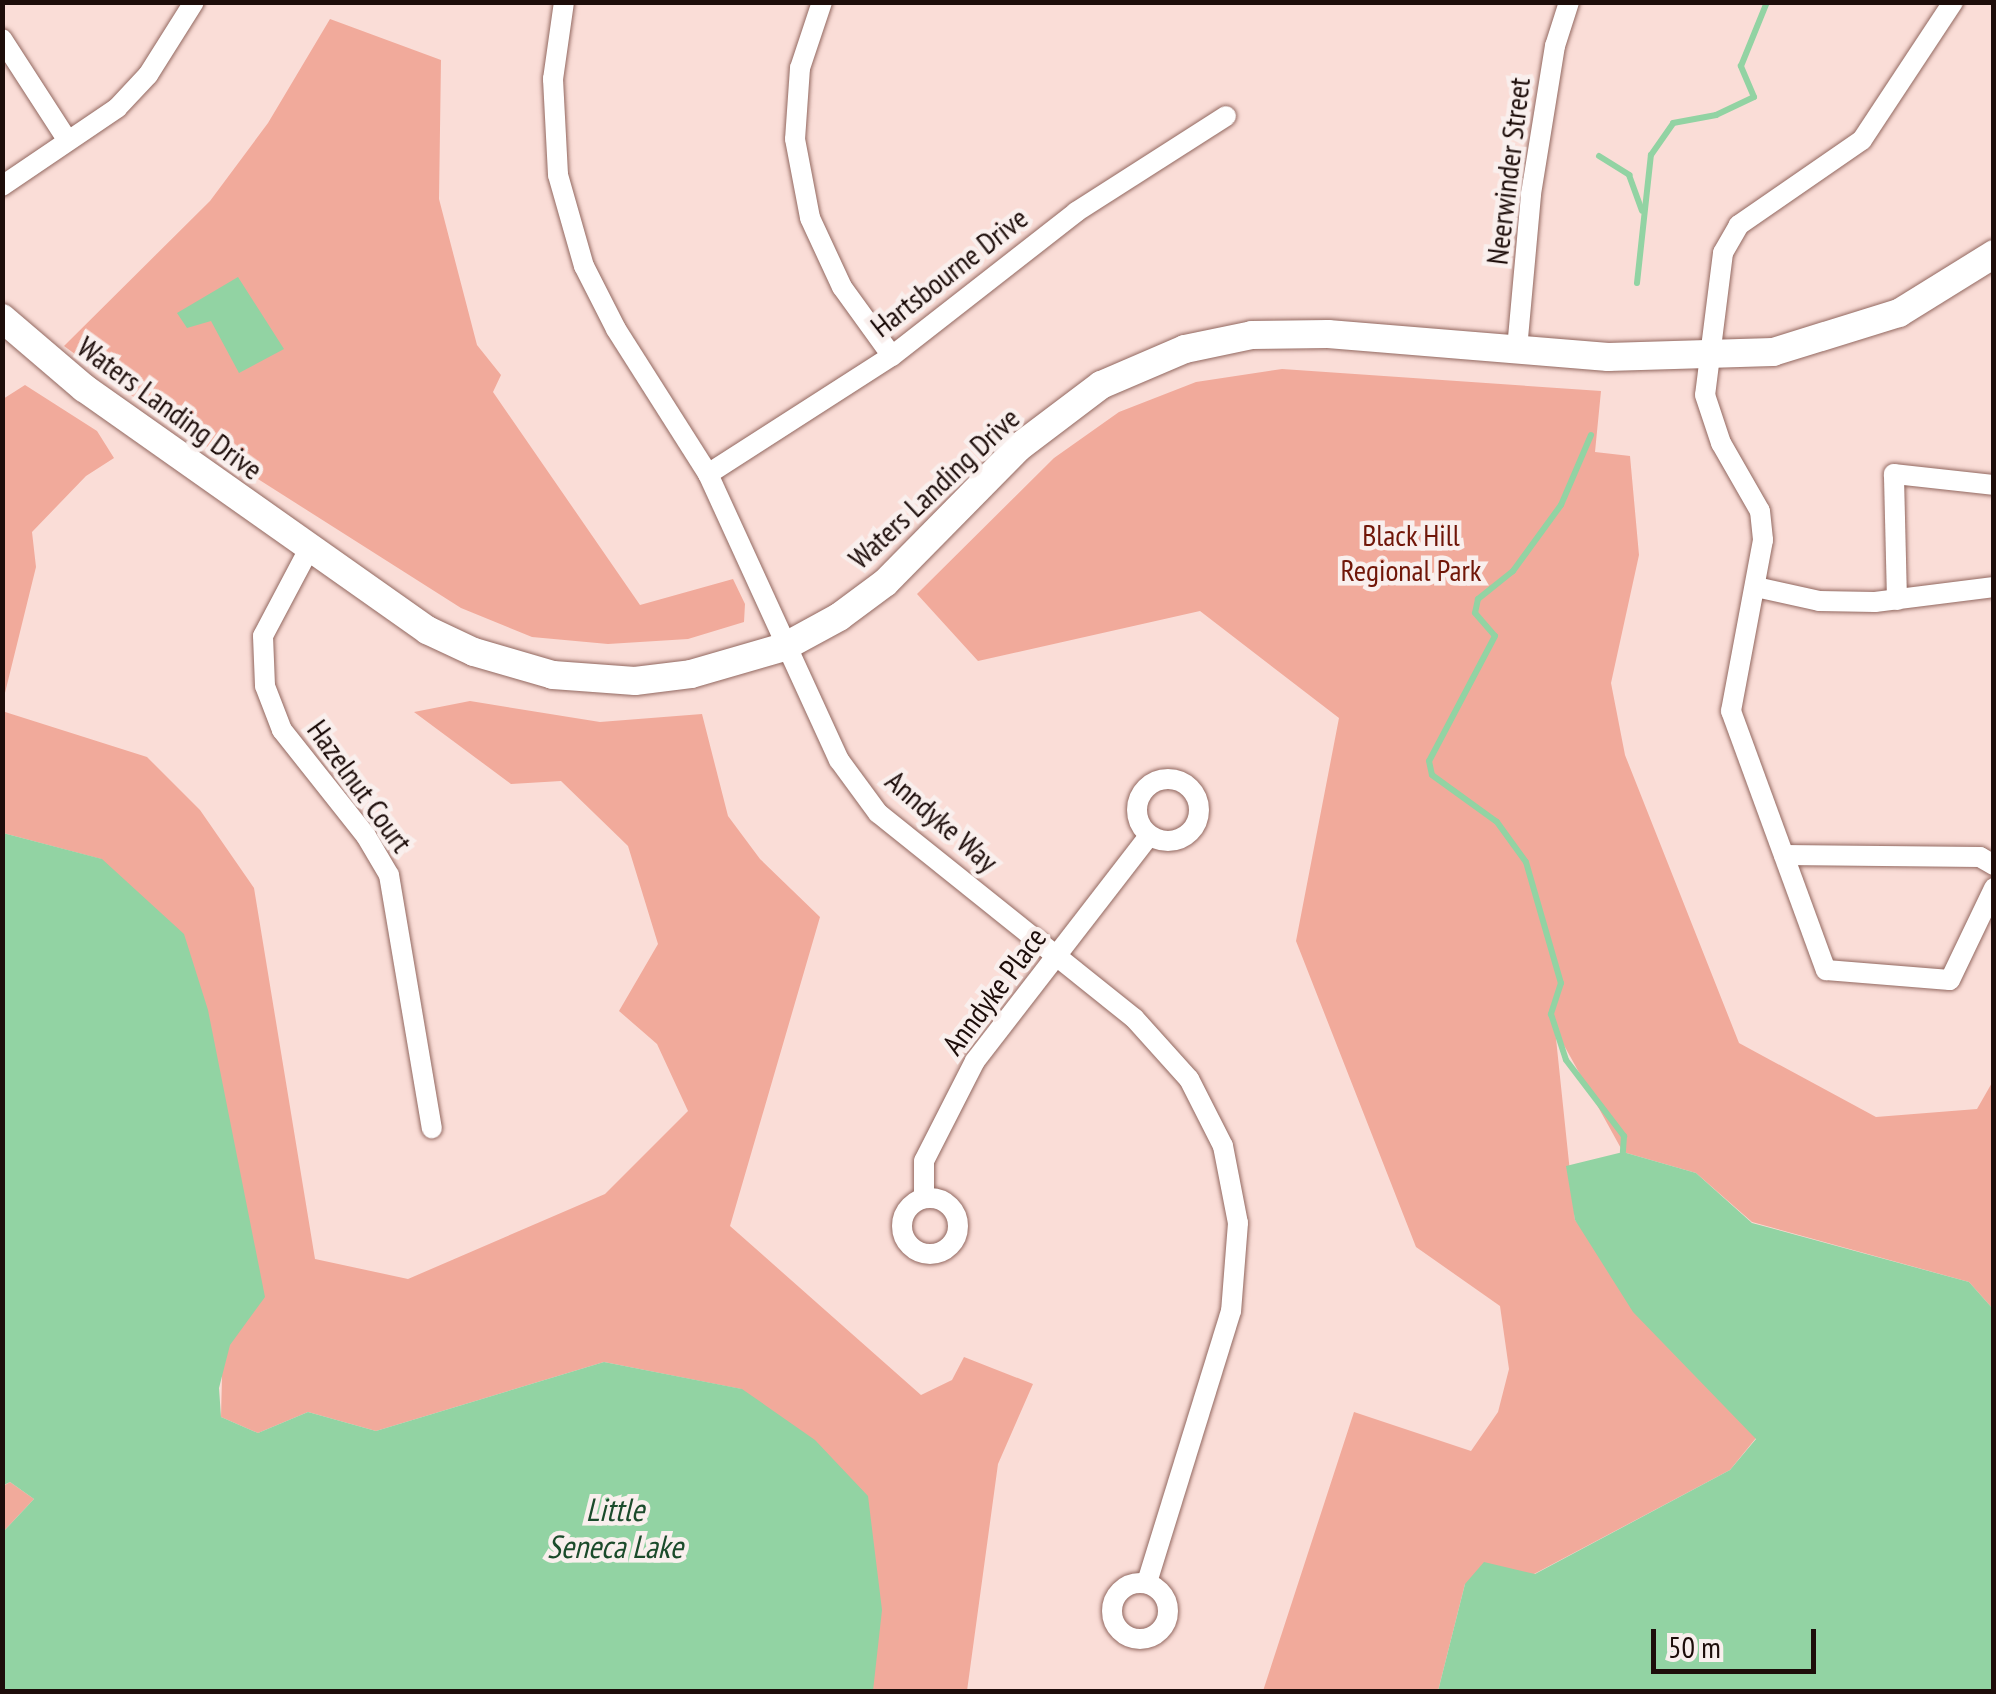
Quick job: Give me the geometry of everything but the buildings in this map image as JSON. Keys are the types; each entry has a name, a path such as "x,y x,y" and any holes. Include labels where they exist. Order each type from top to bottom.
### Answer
{"street":[{"path":"2,186 117,108 148,75 194,2"},
{"name":"Anndyke Way","path":"564,2 553,79 558,175 584,266 616,329 708,474 838,760 878,813 1134,1018 1189,1079 1223,1146 1238,1224 1231,1311 1147,1583"},
{"path":"822,2 800,68 795,139 810,218 842,287 892,356"},
{"name":"Neerwinder Street","path":"1517,349 1531,194 1554,46 1569,2"},
{"path":"1953,2 1862,140 1739,225 1723,254 1709,357 1711,421 1760,511 1756,587 1731,711 1826,970 1950,980 1994,888"},
{"path":"2,39 68,141"},
{"name":"Hartsbourne Drive","path":"708,474 892,356 1076,212 1226,116"},
{"name":"Waters Landing Drive","path":"2,318 84,388 427,630 474,652 553,675 635,681 691,674 784,647 885,583 1019,447 1101,385 1185,349 1252,336 1328,334 1517,349 1709,357 1840,336 1900,313 1994,254"},
{"path":"1897,600 1894,474 1994,484"},
{"name":"Hazelnut Court","path":"309,550 263,636 265,686 282,730 366,836 388,875 432,1128"},
{"path":"1756,587 1819,601 1897,600 1994,588"},
{"name":"Anndyke Place","path":"924,1198 924,1160 945,1112 976,1061 1149,836"},
{"path":"1784,855 1980,857 1994,865"}],"green space":[{"path":"330,19 441,60 439,199 477,345 501,375 493,392 640,605 733,579 745,604 744,622 688,639 608,644 532,637 461,608 165,420 64,346 210,201 268,123"},
{"name":"Black Hill Regional Park","path":"1282,369 1601,391 1595,452 1630,456 1639,555 1611,683 1625,755 1739,1043 1876,1117 1977,1109 1993,1081 1993,1309 1969,1282 1752,1222 1696,1173 1623,1152 1555,1029 1575,1220 1756,1438 1730,1470 1534,1574 1465,1584 1438,1691 1263,1691 1354,1412 1471,1451 1498,1412 1509,1369 1500,1306 1416,1247 1296,941 1339,718 1200,611 978,661 917,594 1054,458 1119,412 1196,382"},
{"path":"25,385 97,431 114,458 86,476 32,532 36,567 3,701 3,399"},
{"path":"470,701 600,722 702,714 728,816 760,859 820,917 730,1226 921,1395 952,1380 964,1357 1033,1384 998,1464 967,1691 873,1691 741,1389 604,1362 376,1431 308,1412 258,1433 221,1417 222,1377 101,859 3,833 2,711 147,757 200,810 254,888 315,1259 408,1279 605,1194 688,1111 657,1044 619,1011 658,944 628,846 561,781 511,784 414,712"},
{"path":"10,1482 34,1499 3,1532 3,1486"}],"water":[{"path":"238,277 284,349 239,373 211,321 187,328 177,313"},
{"name":"Little Seneca Lake","path":"3,833 102,859 184,934 208,1010 265,1297 230,1345 219,1388 221,1417 258,1433 308,1412 376,1431 604,1362 742,1389 815,1440 868,1496 882,1610 873,1691 3,1691 3,1532 34,1499 10,1482 2,1486"},
{"path":"1623,1152 1696,1173 1752,1223 1969,1282 1993,1309 1993,1691 1438,1691 1465,1584 1484,1562 1535,1574 1730,1470 1756,1439 1633,1312 1575,1220 1566,1166"}],"waterway":[{"path":"1637,283 1651,155 1673,123 1716,115 1754,97 1741,66 1767,2"},
{"path":"1599,156 1629,175 1642,211"},
{"path":"1591,435 1561,505 1513,571 1478,599 1475,613 1495,636 1429,761 1432,775 1497,822 1526,862 1561,983 1551,1014 1566,1060 1624,1136 1623,1152"}]}
